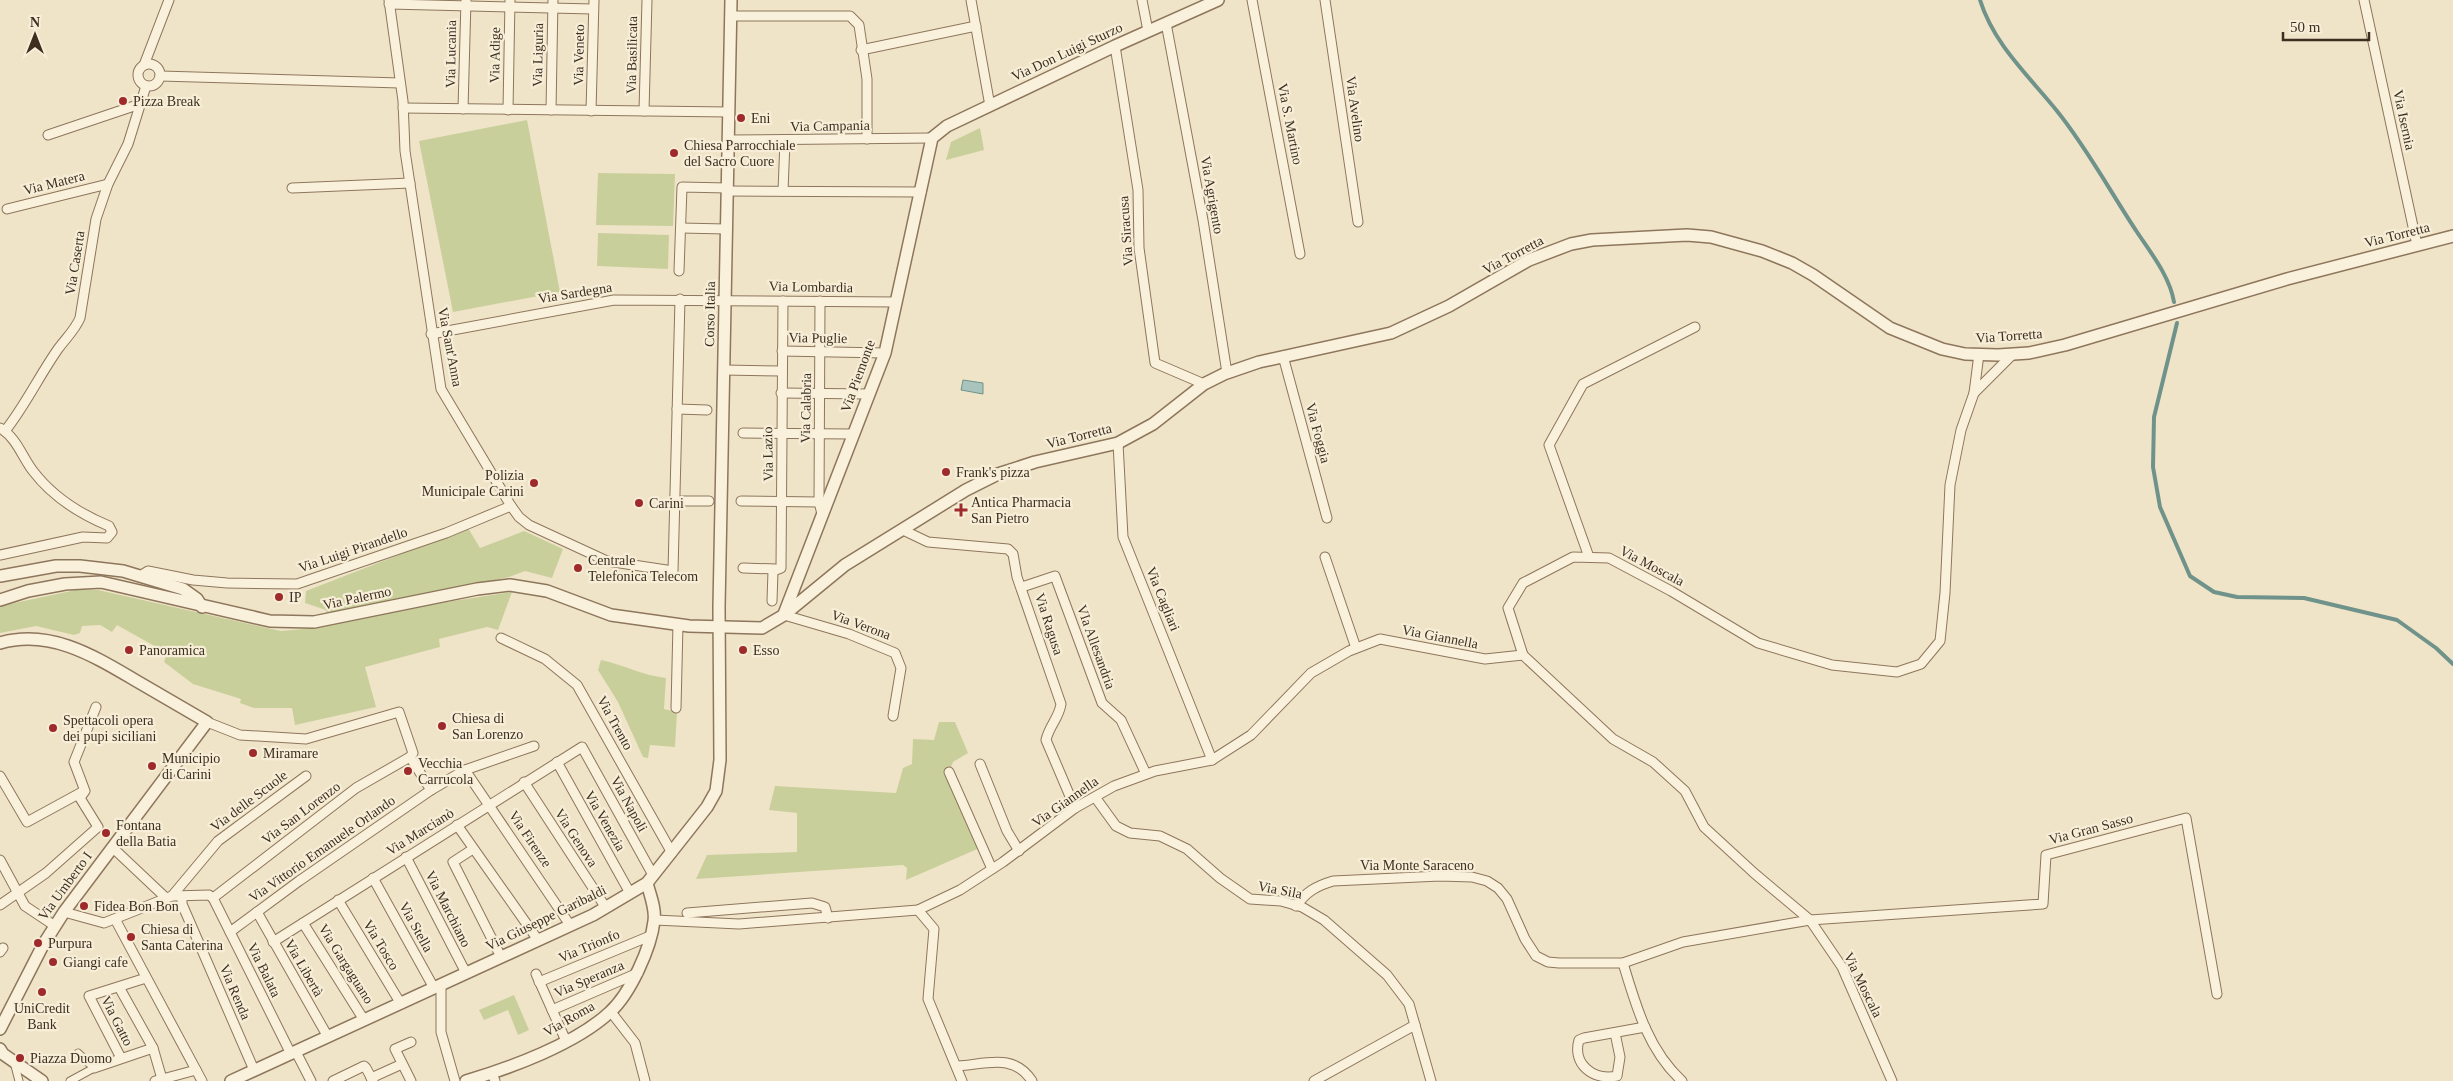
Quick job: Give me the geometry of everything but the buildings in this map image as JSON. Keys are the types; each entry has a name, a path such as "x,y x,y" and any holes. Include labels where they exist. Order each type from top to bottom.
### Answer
{"street":[{"path":"146,62 154,65 159,70 160,76 157,83 146,86 138,76 139,70 146,62 169,0"},
{"name":"Via Basilicata","path":"644,111 647,0"},
{"name":"Corso Italia","path":"719,628 731,0"},
{"path":"971,0 990,106"},
{"path":"1142,0 1148,31"},
{"name":"Via Don Luigi Sturzo","path":"932,138 947,126 1114,46 1218,0"},
{"name":"Via S. Martino","path":"1252,0 1300,254"},
{"name":"Via Avelino","path":"1325,0 1358,222"},
{"name":"Via Isernia","path":"2364,0 2418,245"},
{"path":"389,2 594,5"},
{"name":"Via Sant'Anna","path":"389,2 403,108 405,151 431,334 441,389 511,506 519,517 529,525 607,561 673,571 674,501"},
{"name":"Via Lucania","path":"463,109 466,3"},
{"name":"Via Adige","path":"508,110 510,4"},
{"name":"Via Liguria","path":"551,110 553,4"},
{"name":"Via Veneto","path":"591,111 594,5"},
{"path":"731,16 850,16 858,25 867,79 867,139"},
{"name":"Via Agrigento","path":"1166,23 1203,220 1227,373"},
{"path":"861,50 976,26"},
{"name":"Via Siracusa","path":"1114,46 1138,190 1140,248 1156,363 1204,384"},
{"path":"160,76 400,83"},
{"name":"Via Caserta","path":"2,430 58,349 76,328 80,318 96,219 108,184 128,144 146,86"},
{"path":"48,135 140,104"},
{"path":"403,108 729,112"},
{"name":"Via Campania","path":"728,140 785,141 932,138"},
{"name":"Via Piemonte","path":"784,615 820,508 885,352 932,138"},
{"path":"783,191 785,141"},
{"name":"Via Matera","path":"7,209 108,184"},
{"path":"292,188 410,184"},
{"path":"679,271 682,187 783,191 921,192"},
{"path":"681,228 726,229"},
{"name":"Via Torretta","path":"719,628 762,628 784,615 845,565 966,490 998,474 1035,462 1118,443 1153,424 1204,384 1227,373 1282,356 1398,330 1419,322 1529,260 1571,244 1660,235 1711,237 1762,251 1792,263 1813,275 1890,328 1942,349 1979,354 2013,354 2065,346 2287,279 2453,236"},
{"path":"680,299 674,501 709,501"},
{"name":"Via Sardegna","path":"431,334 614,300 725,300"},
{"name":"Via Lombardia","path":"725,300 896,302"},
{"name":"Via Lazio","path":"772,601 773,570 781,568 782,301"},
{"name":"Via Calabria","path":"820,302 820,508"},
{"path":"1589,557 1549,445 1583,384 1695,328"},
{"name":"Via Puglie","path":"782,351 885,352"},
{"path":"1974,394 1979,354"},
{"path":"1974,394 2013,354"},
{"name":"Via Foggia","path":"1282,356 1327,518"},
{"path":"724,370 782,371"},
{"path":"781,393 869,394"},
{"name":"Via Moscala","path":"1892,1081 1842,967 1810,920 1754,873 1704,827 1685,791 1654,762 1612,739 1523,655 1508,608 1523,583 1573,557 1609,558 1670,591 1758,643 1832,665 1897,672 1921,664 1940,641 1945,592 1950,486 1961,430 1974,394"},
{"path":"677,409 707,410"},
{"path":"0,555 83,537 107,538 112,532 108,526 72,507 40,480 19,447 2,430"},
{"path":"743,433 852,434"},
{"name":"Via Cagliari","path":"1118,443 1123,537 1212,760"},
{"path":"741,501 782,502 820,508"},
{"name":"Via Luigi Pirandello","path":"140,576 148,571 193,580 226,583 297,584 446,533 511,506"},
{"name":"Via Ragusa","path":"903,530 928,542 1008,549 1013,554 1061,704 1060,714 1047,732 1046,740 1075,808"},
{"path":"1325,557 1356,648"},
{"path":"0,576 56,566 80,566 123,571 183,588 197,599 202,607"},
{"path":"743,568 776,569"},
{"name":"VIa Allesandria","path":"1022,587 1055,576 1102,703 1121,720 1146,774"},
{"name":"Via Palermo","path":"0,600 28,591 65,584 101,582 202,607 270,621 314,622 477,589 510,585 547,591 611,614 719,628"},
{"name":"Via Verona","path":"784,615 849,634 895,653 901,668 893,716"},
{"path":"676,708 678,624"},
{"name":"Via Giuseppe Garibaldi","path":"231,1081 606,908 650,879 672,853 716,791 720,760 719,628"},
{"name":"Via Trento","path":"501,638 545,659 577,684 672,853"},
{"path":"0,643 29,639 47,640 66,645 100,659 207,722 240,735 306,739 399,712 412,755 432,790"},
{"name":"Via Giannella","path":"655,920 739,924 918,910 960,890 992,870 1075,808 1114,786 1146,774 1212,760 1251,735 1311,673 1356,648 1380,639 1485,659 1523,655"},
{"path":"85,791 74,762 96,707"},
{"name":"Via Umberto I","path":"0,1029 64,912 207,722"},
{"name":"Via Vittorio Emanuele Orlando","path":"230,932 432,790 465,770 534,746"},
{"name":"Via Marcianò","path":"273,942 582,747"},
{"name":"Via Napoli","path":"582,747 650,879"},
{"name":"Via San Lorenzo","path":"213,898 356,788 412,755"},
{"name":"Via Venezia","path":"557,762 630,893"},
{"path":"980,764 1007,831 1019,851"},
{"name":"Via Firenze","path":"465,770 490,804 570,925"},
{"path":"949,772 992,870"},
{"path":"0,776 27,822 85,791"},
{"name":"Via delle Scuole","path":"169,897 218,841 306,776"},
{"name":"Via Genova","path":"524,782 606,908"},
{"path":"0,905 46,874 98,827 80,798 85,791"},
{"name":"Via Sila","path":"1095,797 1116,826 1130,833 1160,836 1187,849 1220,878 1250,899 1281,901 1324,920 1387,975 1409,1004 1430,1081"},
{"name":"Via Gran Sasso","path":"1810,920 2043,904 2046,855 2186,818 2217,994"},
{"path":"457,826 538,940"},
{"path":"112,848 169,897"},
{"path":"473,849 453,862 501,958"},
{"name":"Via Marchiano","path":"406,857 466,973"},
{"path":"1,864 25,906 55,926"},
{"name":"Via Monte Saraceno","path":"1296,906 1306,893 1332,881 1357,878 1472,876 1498,888 1507,899 1525,939 1536,956 1548,962 1559,963 1623,963 1683,942 1810,920"},
{"name":"Via Stella","path":"374,878 438,987"},
{"name":"Via Roma","path":"466,1081 494,1077 566,1041 611,1012 638,973 655,920 650,879"},
{"path":"64,912 104,923 169,897 209,895 213,898"},
{"name":"Via Renda","path":"182,897 182,904 254,1070"},
{"name":"Via Balata","path":"213,898 293,1053 311,1081"},
{"name":"Via Tosco","path":"338,900 401,1004"},
{"path":"687,914 812,903 825,907 828,918"},
{"path":"918,910 934,929 928,998 958,1066 962,1081"},
{"name":"Via Libertà","path":"257,912 328,1037"},
{"path":"115,919 202,1081"},
{"name":"Via Gargaguano","path":"303,923 364,1020"},
{"name":"Via Trionfo","path":"552,1010 537,978 650,936"},
{"path":"1623,963 1653,1047 1670,1070 1682,1081"},
{"name":"Via Speranza","path":"552,1010 638,973"},
{"path":"146,978 119,986 153,1048 158,1080 196,1070"},
{"name":"Via Gatto","path":"119,986 89,996 121,1058"},
{"path":"438,987 441,1032 455,1081"},
{"path":"552,1010 566,1041"},
{"path":"611,1012 635,1042 645,1081"},
{"path":"1314,1081 1415,1025"},
{"path":"1615,1033 1620,1057 1617,1076 1612,1080 1593,1079 1582,1070 1577,1054 1579,1040 1645,1027"},
{"path":"410,1081 395,1049 411,1042"},
{"path":"70,1081 94,1068 153,1048"},
{"path":"1,1053 42,1081"},
{"path":"78,1053 94,1068"},
{"path":"14,1062 19,1081"},
{"path":"958,1066 1007,1062 1024,1069 1032,1081"},
{"path":"333,1081 364,1066 372,1080 402,1064"}],"green space":[{"path":"527,120 560,292 453,312 419,141"},
{"path":"980,128 984,150 946,160 951,142"},
{"path":"598,173 675,174 673,226 596,225"},
{"path":"598,233 669,235 668,269 597,266"},
{"path":"468,528 480,548 524,531 563,549 552,578 525,571 509,577 327,615 326,610 305,603 306,591"},
{"path":"76,590 98,590 281,631 314,628 401,609 512,592 498,630 487,627 439,639 440,647 365,667 376,707 295,725 292,708 254,708 240,703 241,699 193,684 164,662 167,653 117,625 112,632 100,625 82,626 80,633 74,635 36,626 0,633 0,606"},
{"path":"601,660 649,675 666,678 664,709 677,712 675,747 650,745 648,758 643,757 618,702 598,670"},
{"path":"939,722 955,722 968,753 953,762 949,772 982,847 906,880 907,868 903,865 696,879 707,855 797,852 797,813 769,810 775,786 896,793 903,768 912,764 913,739 934,740"},
{"path":"514,995 529,1030 518,1035 508,1010 484,1020 479,1010"}],"water":[{"path":"963,380 983,383 983,394 961,390"}],"waterway":[{"path":"1980,0 1986,16 2003,46 2057,111 2089,155 2159,266 2168,283 2174,302"},
{"path":"2177,323 2154,417 2153,467 2160,507 2190,576 2214,592 2237,597 2304,598 2397,620 2436,648 2453,664"}],"place":[{"name":"Pizza Break","path":"123,101"},
{"name":"Eni","path":"741,118"},
{"name":"Chiesa Parrocchiale del Sacro Cuore","path":"674,153"},
{"name":"Frank's pizza","path":"946,472"},
{"name":"Polizia Municipale Carini","path":"534,483"},
{"name":"Carini","path":"639,503"},
{"name":"Antica Pharmacia San Pietro","path":"961,510"},
{"name":"Centrale Telefonica Telecom","path":"578,568"},
{"name":"IP","path":"279,597"},
{"name":"Panoramica","path":"129,650"},
{"name":"Esso","path":"743,650"},
{"name":"Chiesa di San Lorenzo","path":"442,726"},
{"name":"Spettacoli opera dei pupi siciliani","path":"53,728"},
{"name":"Miramare","path":"253,753"},
{"name":"Municipio di Carini","path":"152,766"},
{"name":"Vecchia Carrucola","path":"408,771"},
{"name":"Fontana della Batia","path":"106,833"},
{"name":"Fidea Bon Bon","path":"84,906"},
{"name":"Chiesa di Santa Caterina","path":"131,937"},
{"name":"Purpura","path":"38,943"},
{"name":"Giangi cafe","path":"53,962"},
{"name":"UniCredit Bank","path":"42,992"},
{"name":"Piazza Duomo","path":"20,1058"}]}
